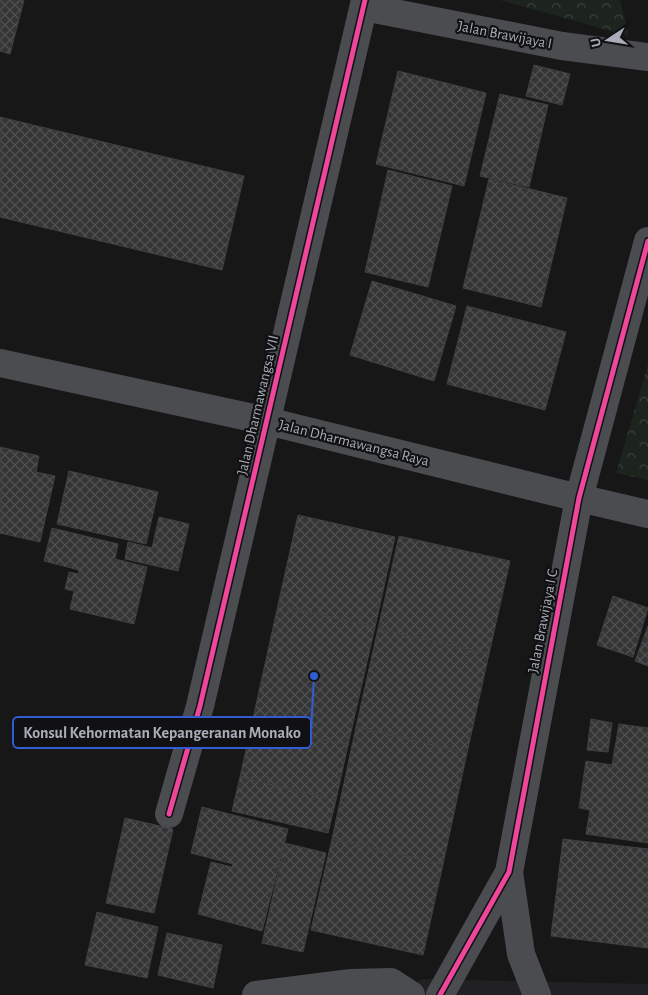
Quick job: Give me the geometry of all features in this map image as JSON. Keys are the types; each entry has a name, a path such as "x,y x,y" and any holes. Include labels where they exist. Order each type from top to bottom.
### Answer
{"street":[{"name":"Jalan Brawijaya I","path":"365,4 562,46 648,57"},
{"name":"Jalan Dharmawangsa VII","path":"169,814 200,706 365,4"},
{"name":"Jalan Brawijaya I C","path":"440,995 509,872 579,498 648,241"},
{"name":"Jalan Dharmawangsa Raya","path":"0,363 267,421 648,514"},
{"name":"Jalan Brawijaya I C","path":"509,872 521,954 537,995"},
{"path":"256,995 351,983 391,982 411,995"}],"shaded area":[{"path":"423,979 648,984 648,995 386,995"}],"green space":[{"path":"500,0 620,0 629,36"},
{"path":"648,364 648,480 616,473"}],"building":[{"path":"0,0 24,0 10,54 0,51"},
{"path":"534,65 570,74 562,105 526,96"},
{"path":"398,71 486,93 464,186 376,164"},
{"path":"500,94 548,105 529,187 480,176"},
{"path":"0,117 244,176 222,270 0,217"},
{"path":"388,170 452,186 428,287 365,272"},
{"path":"489,179 567,198 541,307 463,288"},
{"path":"372,281 456,306 434,381 350,355"},
{"path":"467,306 566,332 545,410 447,384"},
{"path":"0,447 39,456 36,472 55,476 40,542 0,533"},
{"path":"69,471 158,492 146,544 57,524"},
{"path":"298,515 395,537 375,627 278,605"},
{"path":"159,517 189,524 178,571 125,559 128,542 152,548"},
{"path":"52,528 118,544 115,559 147,567 134,624 70,609 74,591 65,589 69,572 78,574 79,570 44,561"},
{"path":"399,536 510,561 489,654 378,629"},
{"path":"613,596 648,608 633,657 597,645"},
{"path":"278,605 375,627 348,745 252,723"},
{"path":"648,626 648,666 635,661"},
{"path":"378,629 489,654 467,753 356,727"},
{"path":"591,719 612,723 608,752 587,750"},
{"path":"252,723 348,745 336,800 240,777"},
{"path":"619,724 648,728 648,843 586,834 590,810 579,808 586,761 612,765"},
{"path":"356,727 467,753 443,864 332,839"},
{"path":"240,777 336,800 328,833 232,811"},
{"path":"202,807 288,829 262,931 198,914 211,862 232,867 233,864 191,853"},
{"path":"125,818 173,829 154,913 106,903"},
{"path":"332,839 443,864 423,955 311,930"},
{"path":"563,839 648,849 648,948 551,936"},
{"path":"285,843 326,853 303,952 262,943"},
{"path":"97,912 158,927 147,978 85,965"},
{"path":"167,933 222,945 213,988 158,975"}],"cycle path":[{"path":"169,814 200,706 365,0"},
{"path":"440,995 509,872 579,498 648,241"}],"place":[{"name":"Konsul Kehormatan Kepangeranan Monako","path":"314,676"}]}
